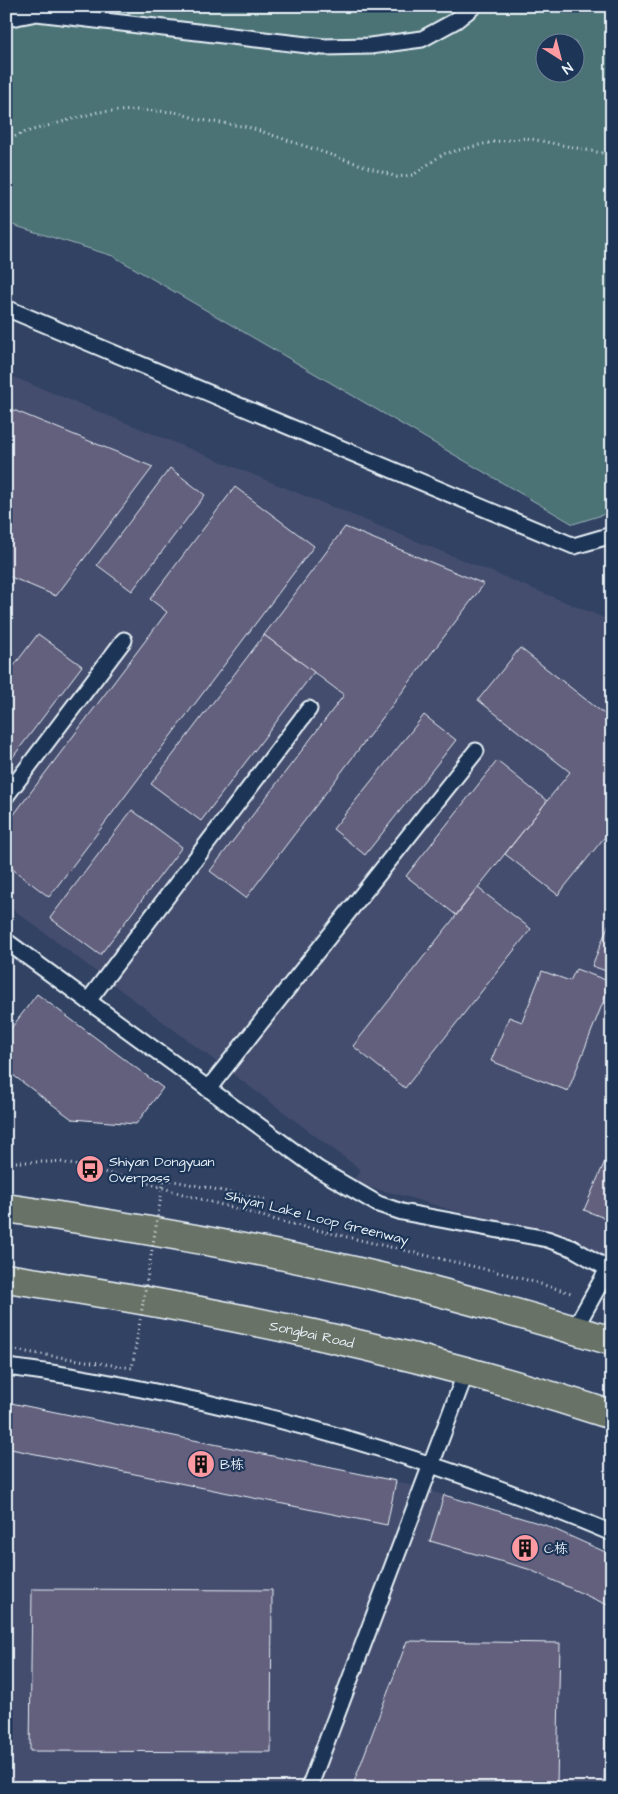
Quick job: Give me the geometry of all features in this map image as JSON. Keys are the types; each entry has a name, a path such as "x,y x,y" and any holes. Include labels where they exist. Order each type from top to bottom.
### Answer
{"main road":[{"path":"6,1208 126,1226 250,1249 389,1279 525,1315 612,1341"},
{"name":"Songbai Road","path":"6,1278 114,1294 236,1317 358,1344 466,1372 612,1414"}],"lane":[{"path":"6,19 36,13 324,48 370,46 422,39 455,21 474,6"},
{"path":"6,308 574,546 612,535"},
{"path":"6,796 124,640"},
{"path":"88,1001 309,709"},
{"path":"208,1089 476,751"},
{"path":"6,941 318,1169 378,1204 402,1212 547,1238 572,1248 610,1270 574,1330"},
{"path":"6,1367 182,1397 266,1416 349,1438 502,1489 612,1533"},
{"path":"309,1788 466,1372"}],"path":[{"path":"6,141 22,133 98,112 136,110 174,112 202,120 248,127 397,177 413,175 443,154 492,142 526,138 612,155"},
{"name":"Shiyan Lake Loop Greenway","path":"6,1162 61,1162 141,1181 179,1194 283,1222 510,1275 563,1291"},
{"path":"7,1349 132,1368 164,1179 268,1200"}],"shaded area":[{"path":"6,374 612,621 612,1263 522,1231 401,1195 351,1183 361,1170 6,904"},
{"path":"6,1402 396,1481 545,1525 612,1555 612,1788 6,1788"}],"green space":[{"path":"6,6 612,6 612,512 573,524 113,256 6,223"}],"building":[{"path":"6,407 153,467 56,596 6,575"},
{"path":"170,468 205,495 132,591 97,565"},
{"path":"235,487 314,546 49,897 6,864 6,825 167,612 150,599"},
{"path":"345,527 484,584 246,898 210,871 344,695 264,635"},
{"path":"38,634 82,666 6,766 6,676"},
{"path":"264,635 314,672 201,821 151,784"},
{"path":"520,648 612,720 612,828 558,895 505,854 570,772 478,700"},
{"path":"424,715 456,740 365,855 333,829"},
{"path":"497,761 547,801 456,915 406,876"},
{"path":"132,810 182,847 100,955 50,918"},
{"path":"478,888 531,929 405,1088 353,1046"},
{"path":"612,916 612,973 592,966"},
{"path":"576,969 611,982 568,1091 491,1061 509,1017 522,1022 542,971 570,981"},
{"path":"37,994 163,1088 136,1124 72,1119 6,1070 6,1035"},
{"path":"612,1145 612,1221 584,1210"},
{"name":"B栋","path":"6,1402 396,1481 387,1525 6,1448"},
{"name":"C栋","path":"444,1495 545,1525 612,1555 612,1607 528,1569 430,1541"},
{"path":"32,1589 272,1590 271,1752 30,1751"},
{"path":"407,1641 560,1643 557,1784 354,1782"},
{"path":"606,1699 612,1699 612,1788 604,1788"}],"place":[{"name":"Shiyan Dongyuan Overpass","path":"90,1169"},
{"name":"B栋","path":"201,1464"},
{"name":"C栋","path":"525,1548"}]}
